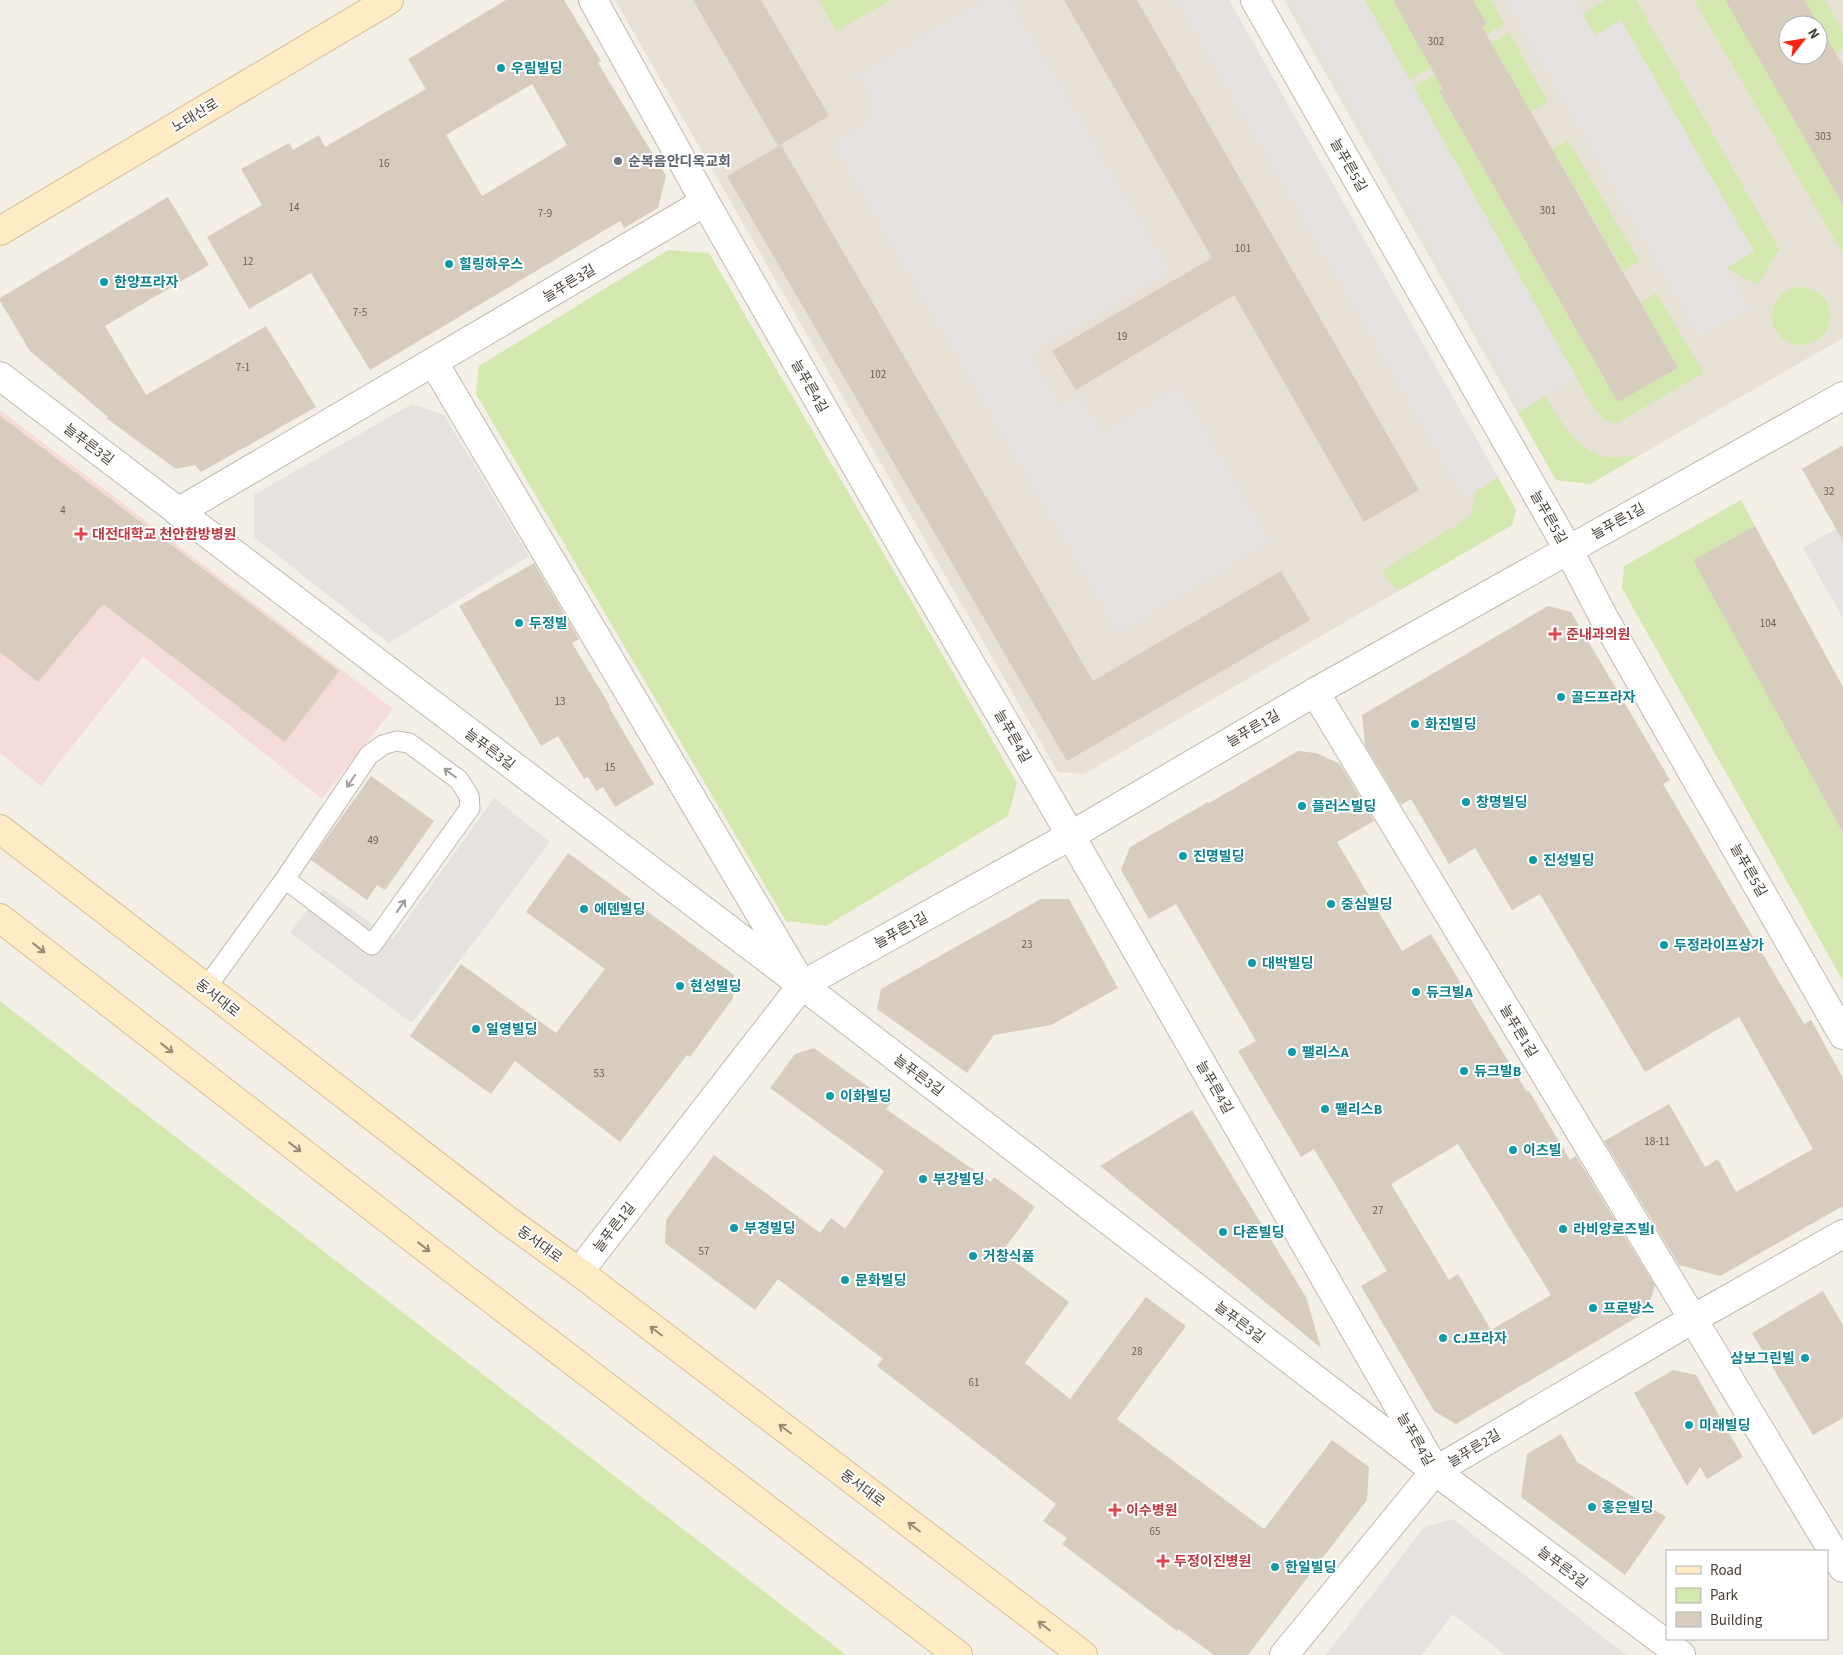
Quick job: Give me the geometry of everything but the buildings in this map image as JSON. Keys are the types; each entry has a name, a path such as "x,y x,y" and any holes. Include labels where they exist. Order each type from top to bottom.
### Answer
{"main road":[{"name":"노태산로","path":"0,231 390,0"},
{"name":"동서대로","path":"0,829 507,1220 579,1272 1083,1655"},
{"path":"0,918 464,1278 958,1655"}],"street":[{"name":"늘푸른4길","path":"592,0 705,202 1435,1471"},
{"name":"늘푸른5길","path":"1255,0 1568,550 1604,618 1843,1035"},
{"name":"늘푸른3길","path":"178,512 705,202"},
{"name":"늘푸른3길","path":"434,363 802,985"},
{"name":"늘푸른3길","path":"0,376 802,985 1435,1471 1681,1655"},
{"name":"늘푸른1길","path":"579,1272 802,985 1070,836 1315,692 1843,396"},
{"name":"늘푸른1길","path":"1315,692 1693,1319"},
{"name":"늘푸른2길","path":"1284,1655 1435,1471 1693,1319 1843,1234"},
{"path":"1693,1319 1843,1568"}],"lane":[{"path":"206,988 285,880 369,755 382,745 396,741 409,743 459,780 469,796 470,808 372,946 285,880"}],"shaded area":[{"path":"615,0 1229,0 1516,510 1512,525 1084,774 1058,772"},
{"path":"984,0 1010,0 1170,272 1030,355 1060,406 1080,395 1102,432 1179,387 1271,542 1118,633 832,143 869,121 875,106 857,75"},
{"path":"1176,0 1229,0 1498,477 1464,498"},
{"path":"1284,0 1843,0 1843,338 1590,484 1556,480"},
{"path":"1291,0 1365,0 1576,377 1522,410"},
{"path":"1506,0 1575,0 1595,35 1621,20 1754,252 1726,268 1749,309 1699,337"},
{"path":"412,404 444,415 529,556 389,643 254,537 254,495"},
{"name":"대전대학교 천안한방병원","path":"0,410 393,709 322,799 143,657 41,786 0,753"},
{"path":"1843,525 1843,618 1803,548"},
{"path":"494,798 550,842 412,1023 290,933 323,889 393,939"},
{"path":"1453,1519 1626,1655 1505,1655 1453,1614 1422,1655 1326,1655 1424,1527"}],"green space":[{"path":"819,0 891,0 836,31"},
{"path":"1365,0 1393,0 1426,58 1487,24 1473,0 1491,0 1504,24 1409,80"},
{"path":"1605,0 1636,0 1779,249 1761,280 1756,284 1726,268 1754,251 1621,20 1595,35 1583,14"},
{"path":"1694,0 1725,0 1843,205 1843,254"},
{"path":"1804,0 1825,0 1843,31 1843,49 1836,54 1828,40 1828,15 1813,15"},
{"path":"1509,33 1548,102 1531,112 1500,57 1439,92 1618,402 1678,368 1641,303 1656,293 1704,373 1615,424 1602,417 1588,398 1413,87"},
{"path":"1568,140 1639,261 1623,270 1553,149"},
{"path":"668,250 709,253 1017,783 1008,816 826,926 786,921 476,394 479,366"},
{"path":"1795,287 1807,287 1817,291 1826,300 1830,322 1822,337 1807,345 1795,345 1785,341 1776,332 1772,322 1772,310 1776,300 1785,291"},
{"path":"1545,396 1555,413 1584,447 1602,456 1638,456 1590,484 1556,480 1518,413"},
{"path":"1498,477 1516,510 1512,525 1402,589 1395,588 1382,571 1471,516 1476,491"},
{"path":"1741,500 1755,526 1694,560 1843,833 1843,981 1622,588 1624,566"},
{"path":"0,1001 846,1655 0,1655"}],"place":[{"name":"우림빌딩","path":"501,68"},
{"name":"순복음안디옥교회","path":"618,161"},
{"name":"힐링하우스","path":"449,264"},
{"name":"한양프라자","path":"104,282"},
{"name":"대전대학교 천안한방병원","path":"81,534"},
{"name":"두정빌","path":"519,623"},
{"name":"준내과의원","path":"1555,634"},
{"name":"골드프라자","path":"1561,697"},
{"name":"화진빌딩","path":"1415,724"},
{"name":"창명빌딩","path":"1466,802"},
{"name":"플러스빌딩","path":"1302,806"},
{"name":"진명빌딩","path":"1183,856"},
{"name":"진성빌딩","path":"1533,860"},
{"name":"중심빌딩","path":"1331,904"},
{"name":"에덴빌딩","path":"584,909"},
{"name":"두정라이프상가","path":"1664,945"},
{"name":"대박빌딩","path":"1252,963"},
{"name":"현성빌딩","path":"680,986"},
{"name":"듀크빌A","path":"1416,992"},
{"name":"일영빌딩","path":"476,1029"},
{"name":"팰리스A","path":"1292,1052"},
{"name":"듀크빌B","path":"1464,1071"},
{"name":"이화빌딩","path":"830,1096"},
{"name":"팰리스B","path":"1325,1109"},
{"name":"이츠빌","path":"1513,1150"},
{"name":"부강빌딩","path":"923,1179"},
{"name":"부경빌딩","path":"734,1228"},
{"name":"라비앙로즈빌I","path":"1563,1229"},
{"name":"다존빌딩","path":"1223,1232"},
{"name":"거창식품","path":"973,1256"},
{"name":"문화빌딩","path":"845,1280"},
{"name":"프로방스","path":"1593,1308"},
{"name":"CJ프라자","path":"1443,1338"},
{"name":"삼보그린빌","path":"1805,1358"},
{"name":"미래빌딩","path":"1689,1425"},
{"name":"홍은빌딩","path":"1592,1507"},
{"name":"이수병원","path":"1115,1510"},
{"name":"두정이진병원","path":"1163,1561"},
{"name":"한일빌딩","path":"1275,1567"}]}
